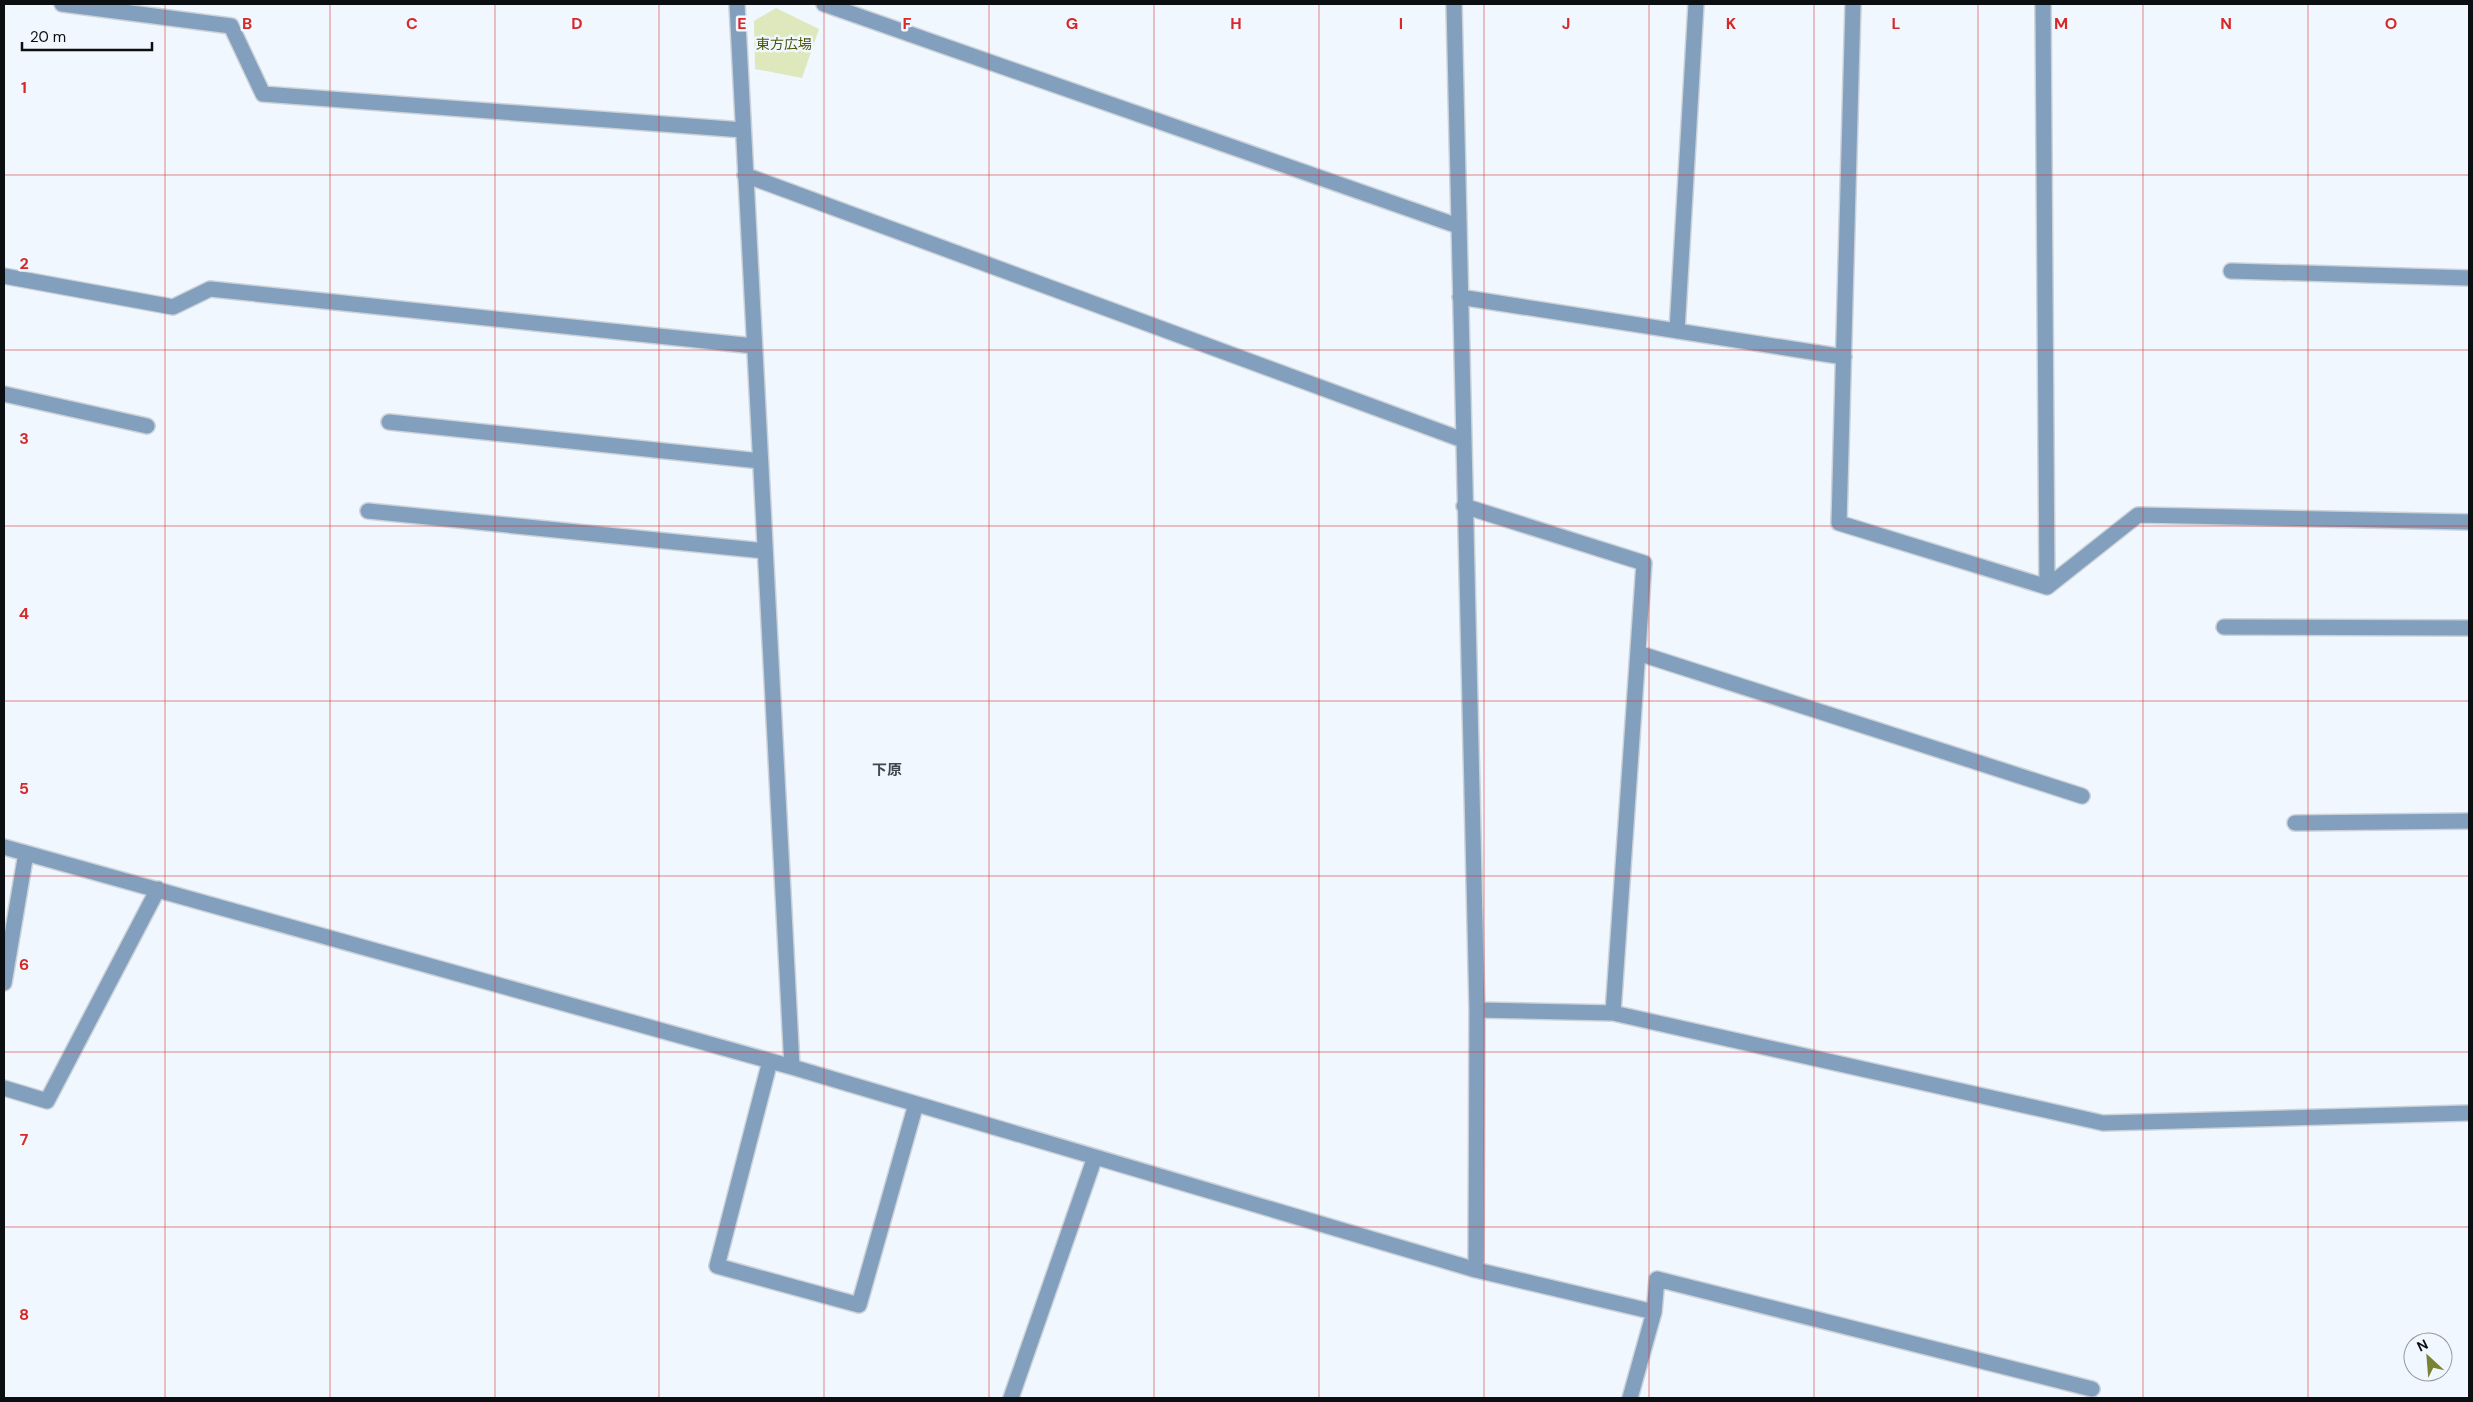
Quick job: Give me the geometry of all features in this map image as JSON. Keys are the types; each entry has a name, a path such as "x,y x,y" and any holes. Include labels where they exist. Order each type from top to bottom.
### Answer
{"street":[{"path":"62,4 230,26 263,94 743,130"},
{"path":"737,4 792,1067"},
{"path":"824,4 1458,226"},
{"path":"1678,331 1696,4"},
{"path":"1853,4 1839,523 2047,587"},
{"path":"2043,4 2047,587"},
{"path":"1450,5 1460,297 1477,1010 1476,1270"},
{"path":"745,175 1463,440"},
{"path":"2231,271 2469,278"},
{"path":"4,276 173,307 210,289 754,346"},
{"path":"1460,297 1844,357"},
{"path":"4,394 147,426"},
{"path":"389,422 760,461"},
{"path":"1464,506 1644,564 1613,1013"},
{"path":"368,510 765,551"},
{"path":"2047,587 2138,515 2469,522"},
{"path":"2224,627 2469,628"},
{"path":"1638,653 2082,796"},
{"path":"2295,823 2469,821"},
{"path":"4,847 792,1067 1476,1270 1654,1312"},
{"path":"4,983 26,853"},
{"path":"4,1088 47,1101 158,889"},
{"path":"1477,1010 1613,1013 2103,1123 2469,1113"},
{"path":"770,1061 717,1266 859,1305 916,1104"},
{"path":"1011,1398 1095,1157"},
{"path":"1630,1398 1654,1312 1657,1279 2092,1390"}],"green space":[{"name":"東方広場","path":"776,8 819,29 802,78 755,69 754,21"}],"district":[{"name":"下原","path":"887,770"}]}
